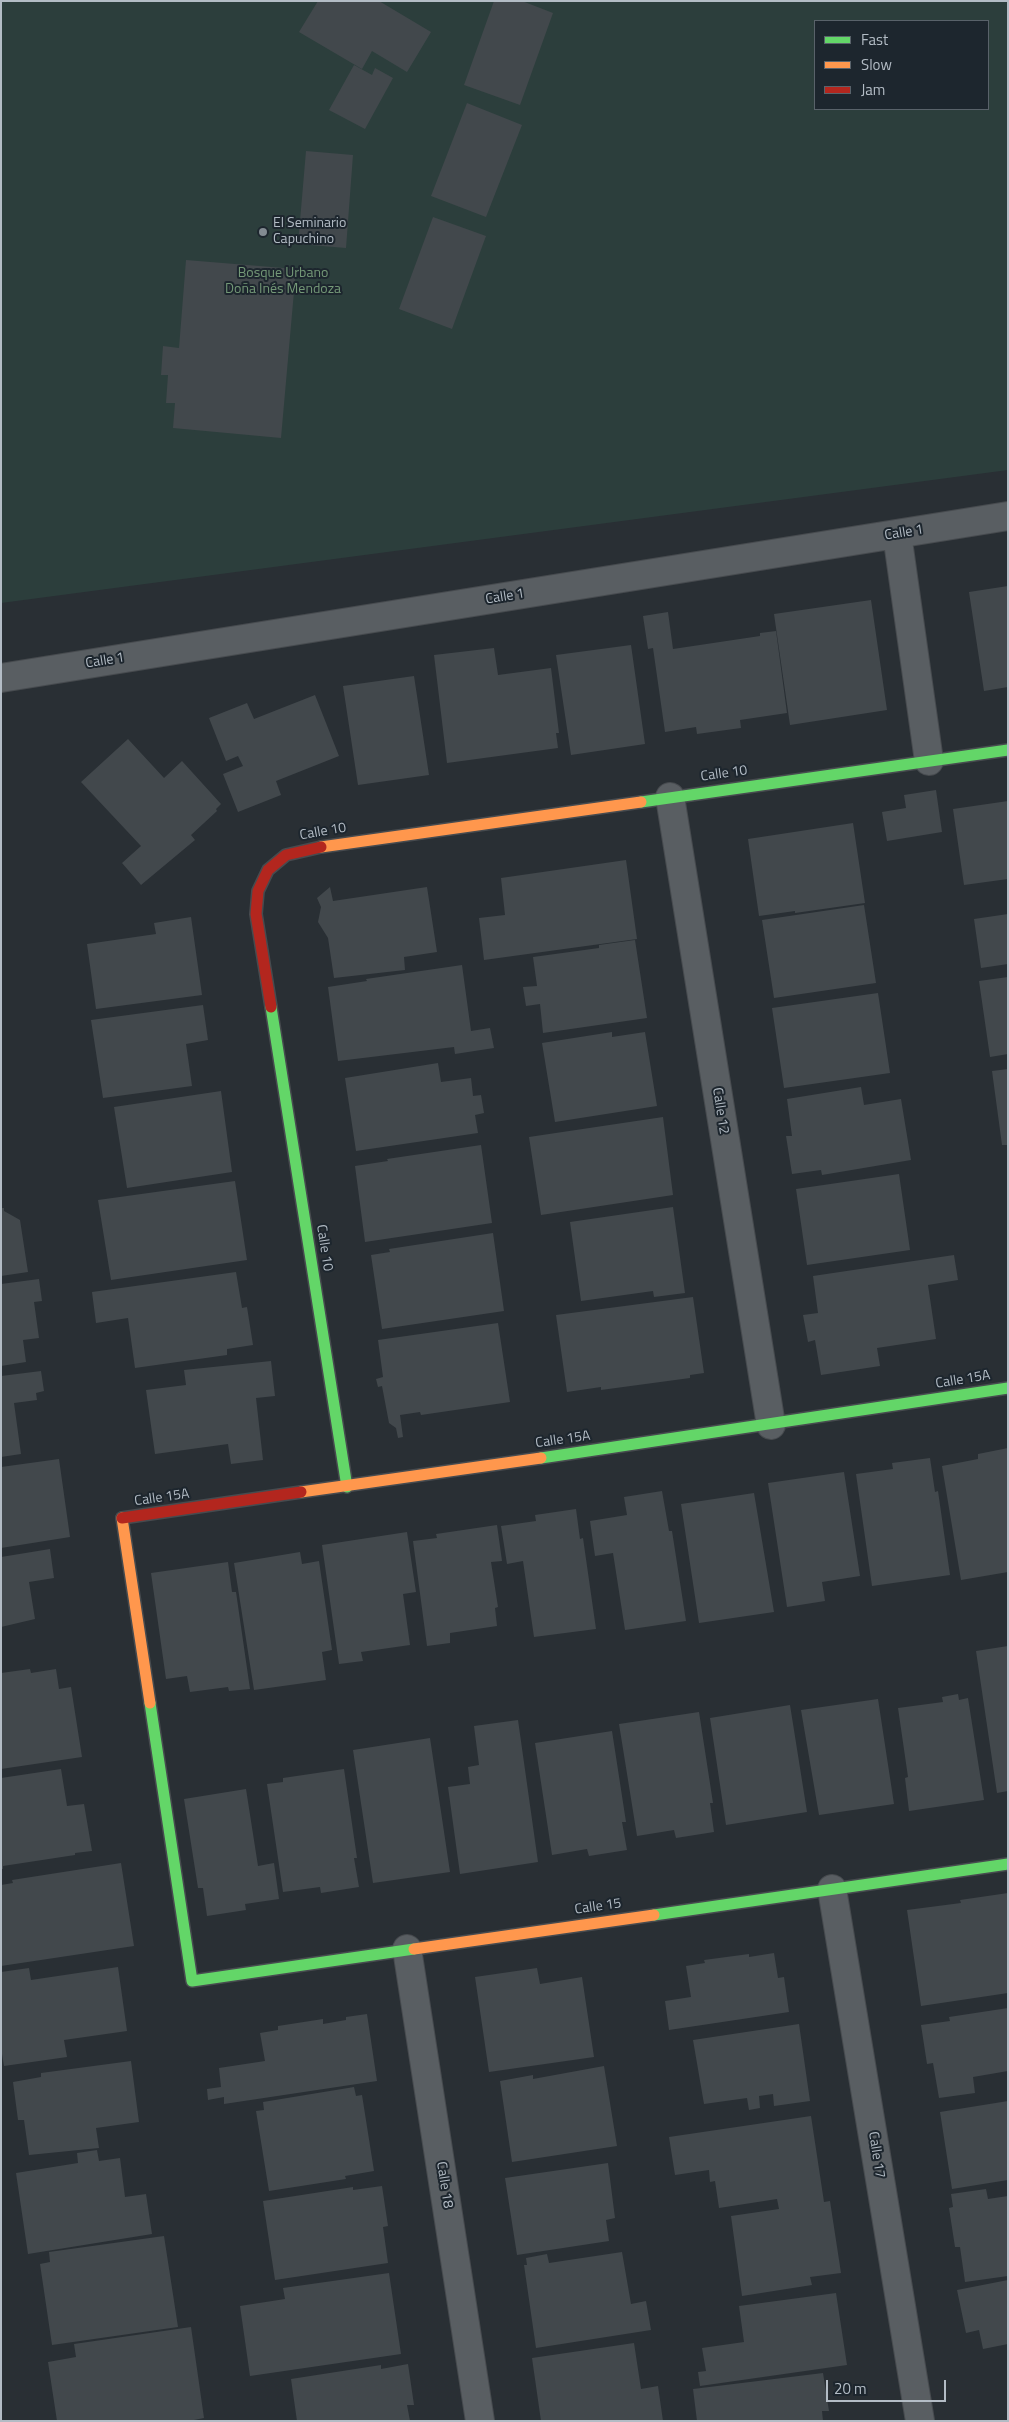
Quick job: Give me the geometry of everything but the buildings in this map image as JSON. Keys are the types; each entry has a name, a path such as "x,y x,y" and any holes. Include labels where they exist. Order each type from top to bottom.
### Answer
{"street":[{"name":"Calle 1","path":"1,678 1008,516"},
{"path":"897,534 929,761"},
{"name":"Calle 10","path":"347,1487 256,914 258,891 268,870 286,855 309,849 880,766 1008,750"},
{"name":"Calle 12","path":"670,797 771,1425"},
{"name":"Calle 15A","path":"192,1981 122,1518 771,1425 1008,1388"},
{"name":"Calle 15","path":"192,1981 1008,1864"},
{"name":"Calle 17","path":"832,1889 920,2421"},
{"name":"Calle 18","path":"407,1949 480,2421"}],"green space":[{"name":"Bosque Urbano Doña Inés Mendoza","path":"1,1 1008,1 1008,470 1,603"}],"traffic: fast":[{"path":"641,802 1008,750"},
{"path":"271,1007 347,1487"},
{"path":"541,1458 1008,1388"},
{"path":"150,1703 192,1981 414,1949"},
{"path":"654,1915 1008,1864"}],"traffic: slow":[{"path":"321,847 641,802"},
{"path":"301,1492 541,1458"},
{"path":"122,1518 150,1703"},
{"path":"414,1949 654,1915"}],"traffic: jam":[{"path":"271,1007 256,914 258,891 268,870 286,855 321,847"},
{"path":"122,1518 301,1492"}],"place":[{"name":"El Seminario Capuchino","path":"263,232"}]}
